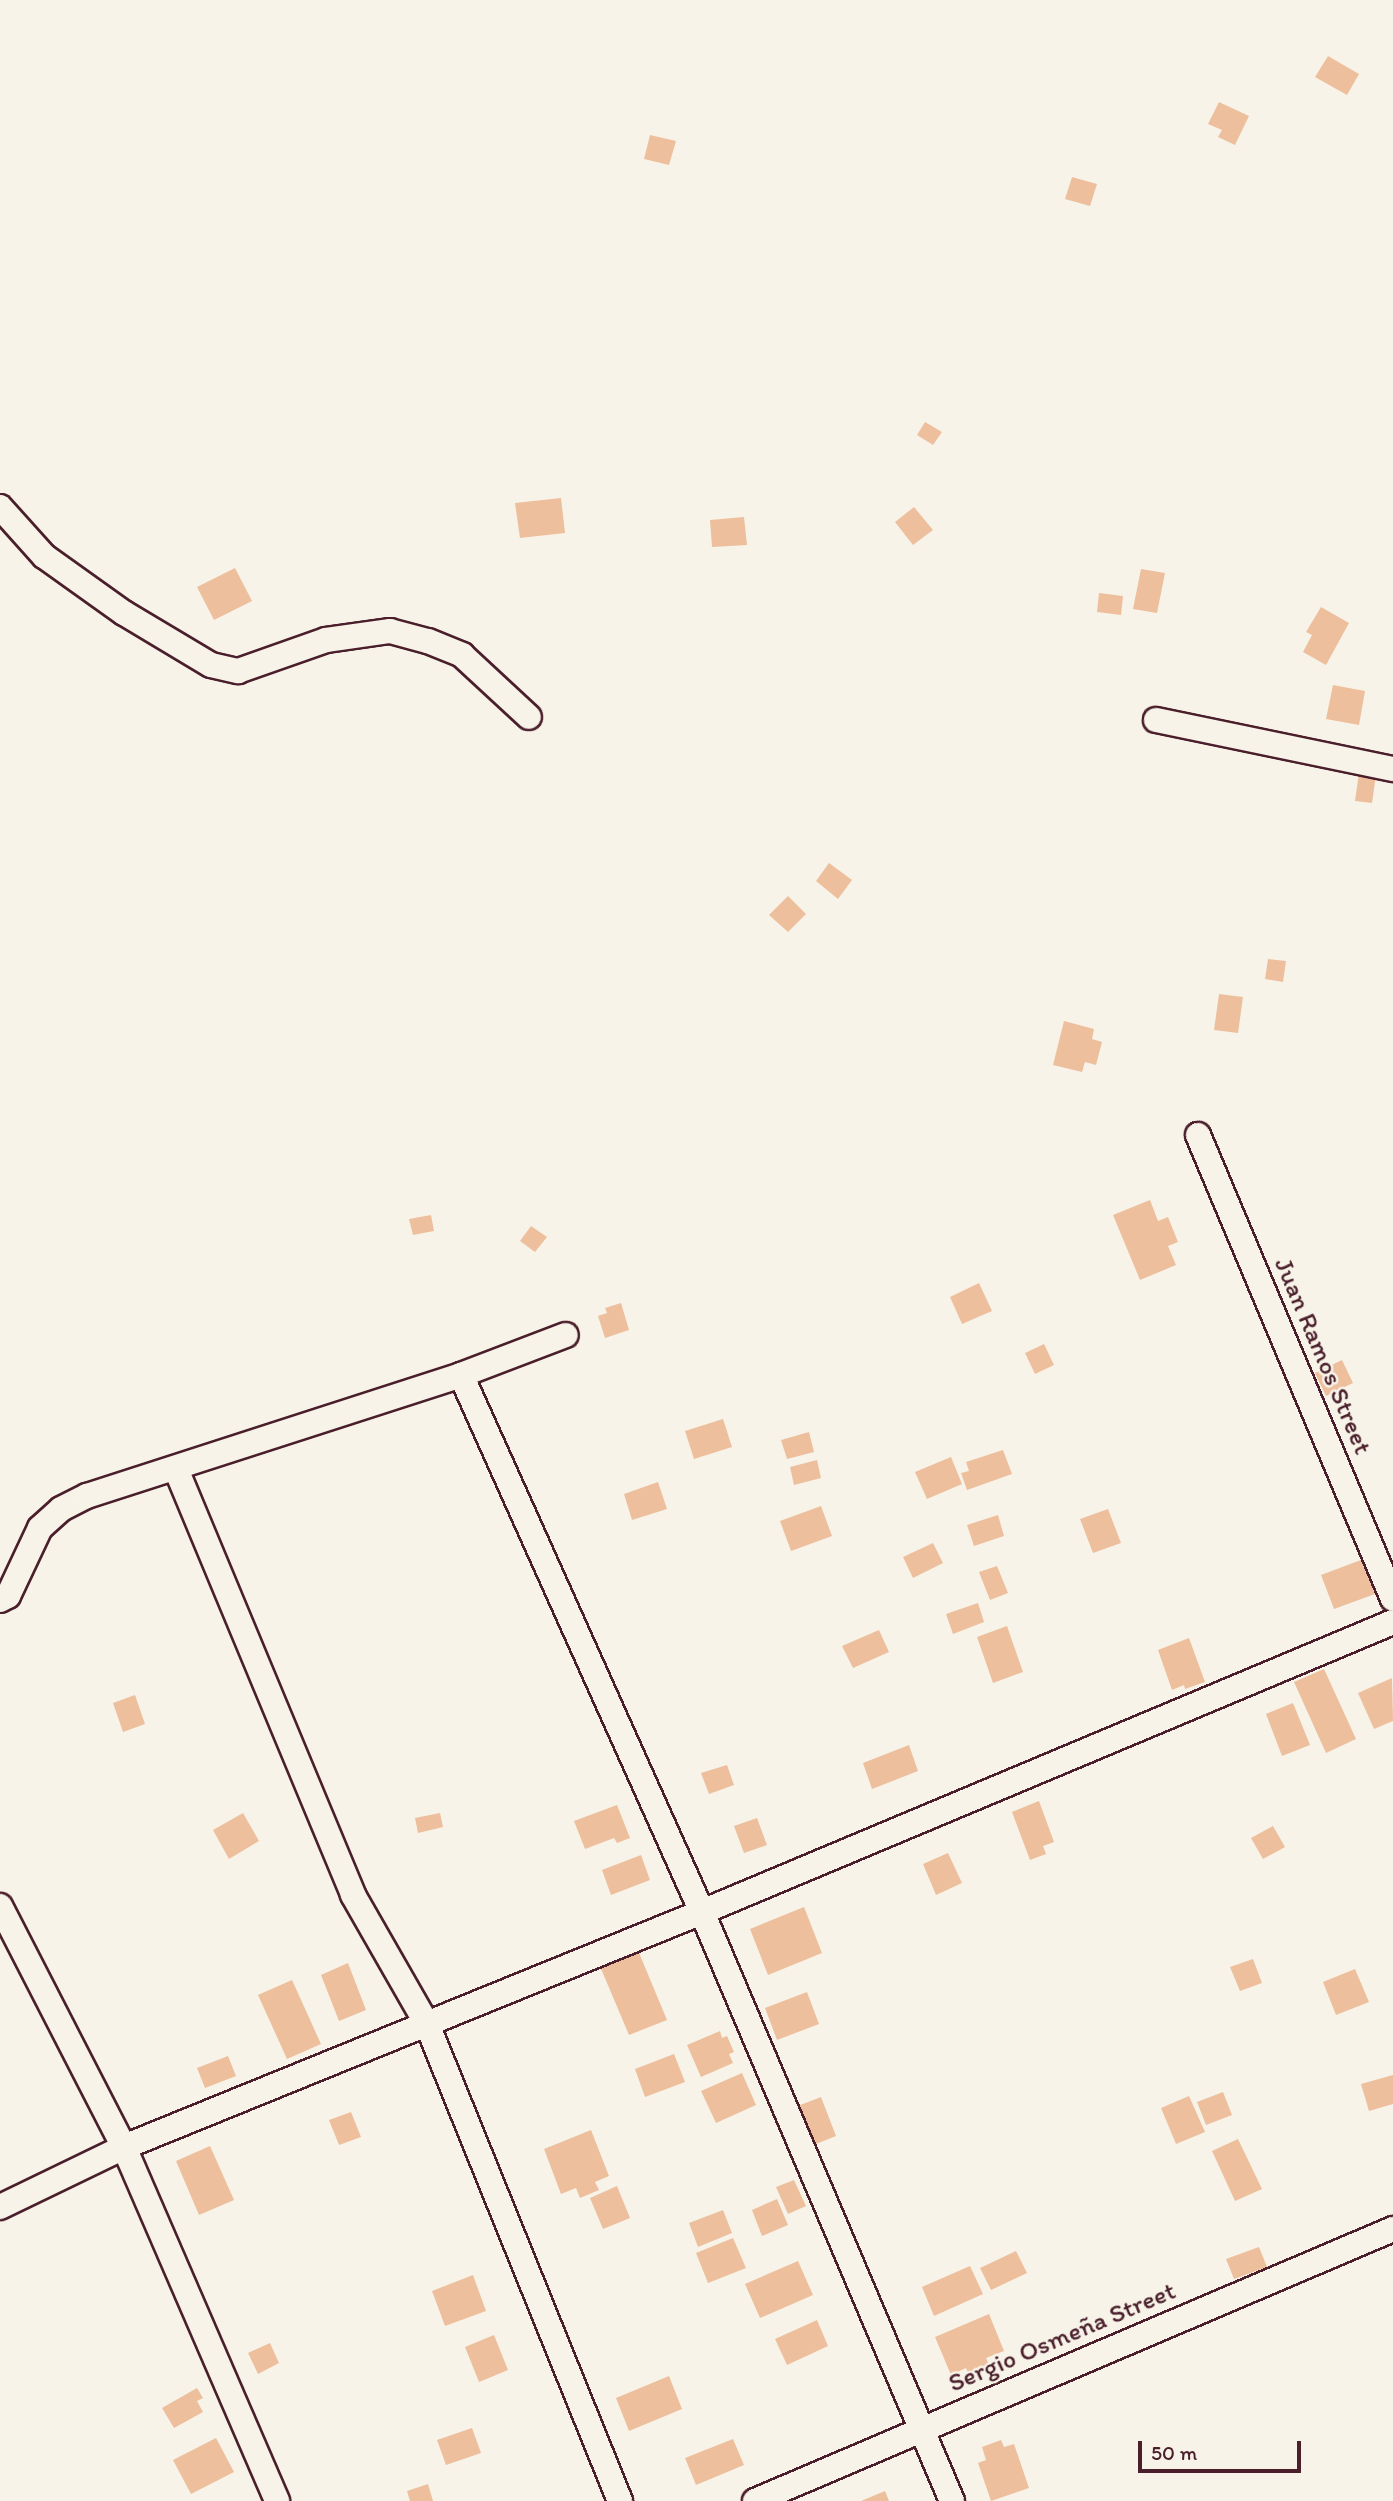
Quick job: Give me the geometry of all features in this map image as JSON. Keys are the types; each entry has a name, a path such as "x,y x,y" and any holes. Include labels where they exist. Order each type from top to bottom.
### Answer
{"street":[{"path":"0,507 44,556 124,613 211,665 238,671 326,640 390,631 428,640 462,655 529,717"},
{"path":"1156,720 1393,769"},
{"name":"Juan Ramos Street","path":"1198,1135 1393,1599"},
{"path":"0,1601 8,1596 40,1528 61,1510 87,1496 461,1375 566,1335"},
{"path":"461,1375 702,1912 952,2501"},
{"path":"176,1469 353,1895 427,2024 620,2501"},
{"path":"0,2207 124,2147 702,1912 1393,1622"},
{"path":"0,1906 124,2147 277,2501"},
{"name":"Sergio Osmeña Street","path":"755,2501 1393,2229"}],"building":[{"path":"1328,56 1359,74 1347,95 1315,77"},
{"path":"1219,102 1249,116 1235,145 1218,137 1222,130 1208,124"},
{"path":"650,135 676,141 669,165 644,159"},
{"path":"1072,177 1097,184 1090,206 1065,199"},
{"path":"925,422 942,432 933,445 917,435"},
{"path":"561,498 565,533 520,538 515,503"},
{"path":"914,507 933,530 913,545 895,522"},
{"path":"744,517 747,545 712,547 710,520"},
{"path":"235,568 252,601 214,620 197,587"},
{"path":"1141,569 1165,573 1157,613 1133,609"},
{"path":"1099,593 1123,596 1121,615 1097,612"},
{"path":"1321,607 1349,623 1326,665 1303,652 1312,635 1306,632"},
{"path":"1333,685 1365,691 1359,725 1326,719"},
{"path":"1359,773 1376,775 1372,803 1355,801"},
{"path":"829,863 852,880 838,899 816,881"},
{"path":"788,896 806,914 788,932 769,915"},
{"path":"1268,959 1286,961 1283,982 1265,979"},
{"path":"1219,994 1243,997 1238,1033 1214,1030"},
{"path":"1064,1021 1094,1029 1092,1039 1102,1042 1096,1065 1085,1062 1082,1072 1053,1065"},
{"path":"1150,1200 1158,1221 1168,1217 1178,1242 1168,1246 1176,1265 1140,1280 1113,1215"},
{"path":"431,1215 434,1231 413,1235 409,1219"},
{"path":"531,1226 547,1237 535,1252 520,1241"},
{"path":"979,1283 992,1311 962,1324 950,1297"},
{"path":"621,1303 629,1330 605,1338 598,1316 607,1313 605,1308"},
{"path":"1044,1344 1054,1365 1035,1374 1025,1353"},
{"path":"1342,1360 1353,1383 1326,1396 1315,1373"},
{"path":"723,1419 732,1447 694,1459 685,1431"},
{"path":"809,1432 814,1452 787,1459 781,1440"},
{"path":"1003,1450 1012,1474 967,1490 961,1473 969,1471 966,1462"},
{"path":"951,1457 962,1484 927,1499 915,1472"},
{"path":"817,1460 821,1478 794,1485 790,1467"},
{"path":"658,1482 667,1509 632,1520 624,1494"},
{"path":"821,1506 832,1536 791,1551 780,1521"},
{"path":"1108,1509 1121,1543 1093,1553 1080,1519"},
{"path":"998,1515 1004,1536 974,1546 967,1525"},
{"path":"933,1543 943,1563 913,1578 903,1557"},
{"path":"1361,1560 1375,1594 1334,1609 1321,1575"},
{"path":"997,1566 1008,1593 990,1600 979,1572"},
{"path":"978,1603 984,1622 953,1634 946,1614"},
{"path":"1007,1626 1023,1672 993,1683 977,1637"},
{"path":"879,1630 889,1652 853,1668 842,1646"},
{"path":"1189,1638 1205,1682 1172,1690 1158,1650"},
{"path":"1324,1669 1356,1739 1326,1753 1294,1682"},
{"path":"1392,1678 1393,1721 1374,1729 1358,1693"},
{"path":"135,1695 145,1724 123,1732 113,1703"},
{"path":"1293,1703 1310,1745 1282,1756 1266,1714"},
{"path":"909,1745 918,1771 872,1789 863,1763"},
{"path":"727,1765 734,1785 709,1794 701,1773"},
{"path":"1039,1801 1054,1842 1043,1846 1046,1854 1030,1860 1012,1812"},
{"path":"617,1805 630,1838 617,1843 614,1838 585,1849 574,1821"},
{"path":"243,1813 259,1841 229,1859 213,1830"},
{"path":"440,1813 443,1827 418,1833 415,1818"},
{"path":"757,1818 767,1845 744,1853 734,1826"},
{"path":"1273,1826 1285,1847 1263,1859 1251,1838"},
{"path":"948,1853 962,1883 936,1895 923,1864"},
{"path":"641,1855 650,1880 611,1895 602,1870"},
{"path":"804,1907 822,1953 768,1975 750,1929"},
{"path":"637,1948 667,2020 629,2035 599,1964"},
{"path":"1253,1959 1262,1983 1240,1991 1230,1967"},
{"path":"348,1963 366,2010 339,2021 321,1975"},
{"path":"1355,1969 1369,2002 1336,2015 1323,1982"},
{"path":"292,1980 321,2044 287,2059 258,1995"},
{"path":"807,1992 819,2024 777,2040 765,2008"},
{"path":"720,2031 722,2038 727,2036 734,2052 729,2054 733,2063 701,2077 687,2045"},
{"path":"674,2054 685,2082 645,2097 635,2069"},
{"path":"228,2056 236,2076 205,2088 197,2068"},
{"path":"742,2073 756,2105 716,2123 701,2091"},
{"path":"1393,2075 1393,2104 1369,2111 1361,2084"},
{"path":"1223,2092 1232,2115 1206,2125 1197,2102"},
{"path":"1189,2096 1205,2132 1176,2144 1161,2108"},
{"path":"821,2097 836,2136 811,2146 795,2107"},
{"path":"351,2112 361,2137 339,2145 329,2120"},
{"path":"591,2130 609,2176 595,2182 599,2190 580,2198 576,2188 561,2194 544,2149"},
{"path":"1238,2139 1262,2189 1235,2201 1212,2151"},
{"path":"210,2146 234,2200 199,2215 176,2161"},
{"path":"794,2180 806,2206 788,2214 776,2187"},
{"path":"617,2186 630,2218 603,2229 590,2198"},
{"path":"777,2199 788,2225 762,2236 752,2210"},
{"path":"723,2210 732,2233 698,2247 689,2223"},
{"path":"733,2238 746,2268 708,2283 696,2253"},
{"path":"1259,2247 1267,2267 1234,2279 1226,2259"},
{"path":"1016,2251 1027,2273 991,2290 980,2268"},
{"path":"798,2261 813,2295 760,2318 745,2284"},
{"path":"970,2266 983,2294 934,2316 922,2287"},
{"path":"473,2275 486,2311 445,2326 432,2291"},
{"path":"989,2314 1004,2351 986,2358 990,2366 969,2375 966,2368 951,2375 935,2337"},
{"path":"817,2320 828,2346 787,2365 775,2339"},
{"path":"494,2335 508,2370 479,2382 465,2347"},
{"path":"270,2343 279,2363 258,2374 248,2353"},
{"path":"669,2376 682,2409 629,2431 616,2398"},
{"path":"197,2388 203,2398 197,2401 203,2412 174,2428 162,2408"},
{"path":"472,2428 481,2453 446,2465 437,2440"},
{"path":"216,2438 234,2472 191,2494 173,2460"},
{"path":"733,2439 744,2465 696,2485 685,2458"},
{"path":"1001,2440 1004,2447 1014,2444 1029,2488 991,2501 978,2463 986,2460 982,2447"},
{"path":"428,2484 433,2501 410,2501 407,2491"},
{"path":"885,2491 889,2501 861,2501"}]}
